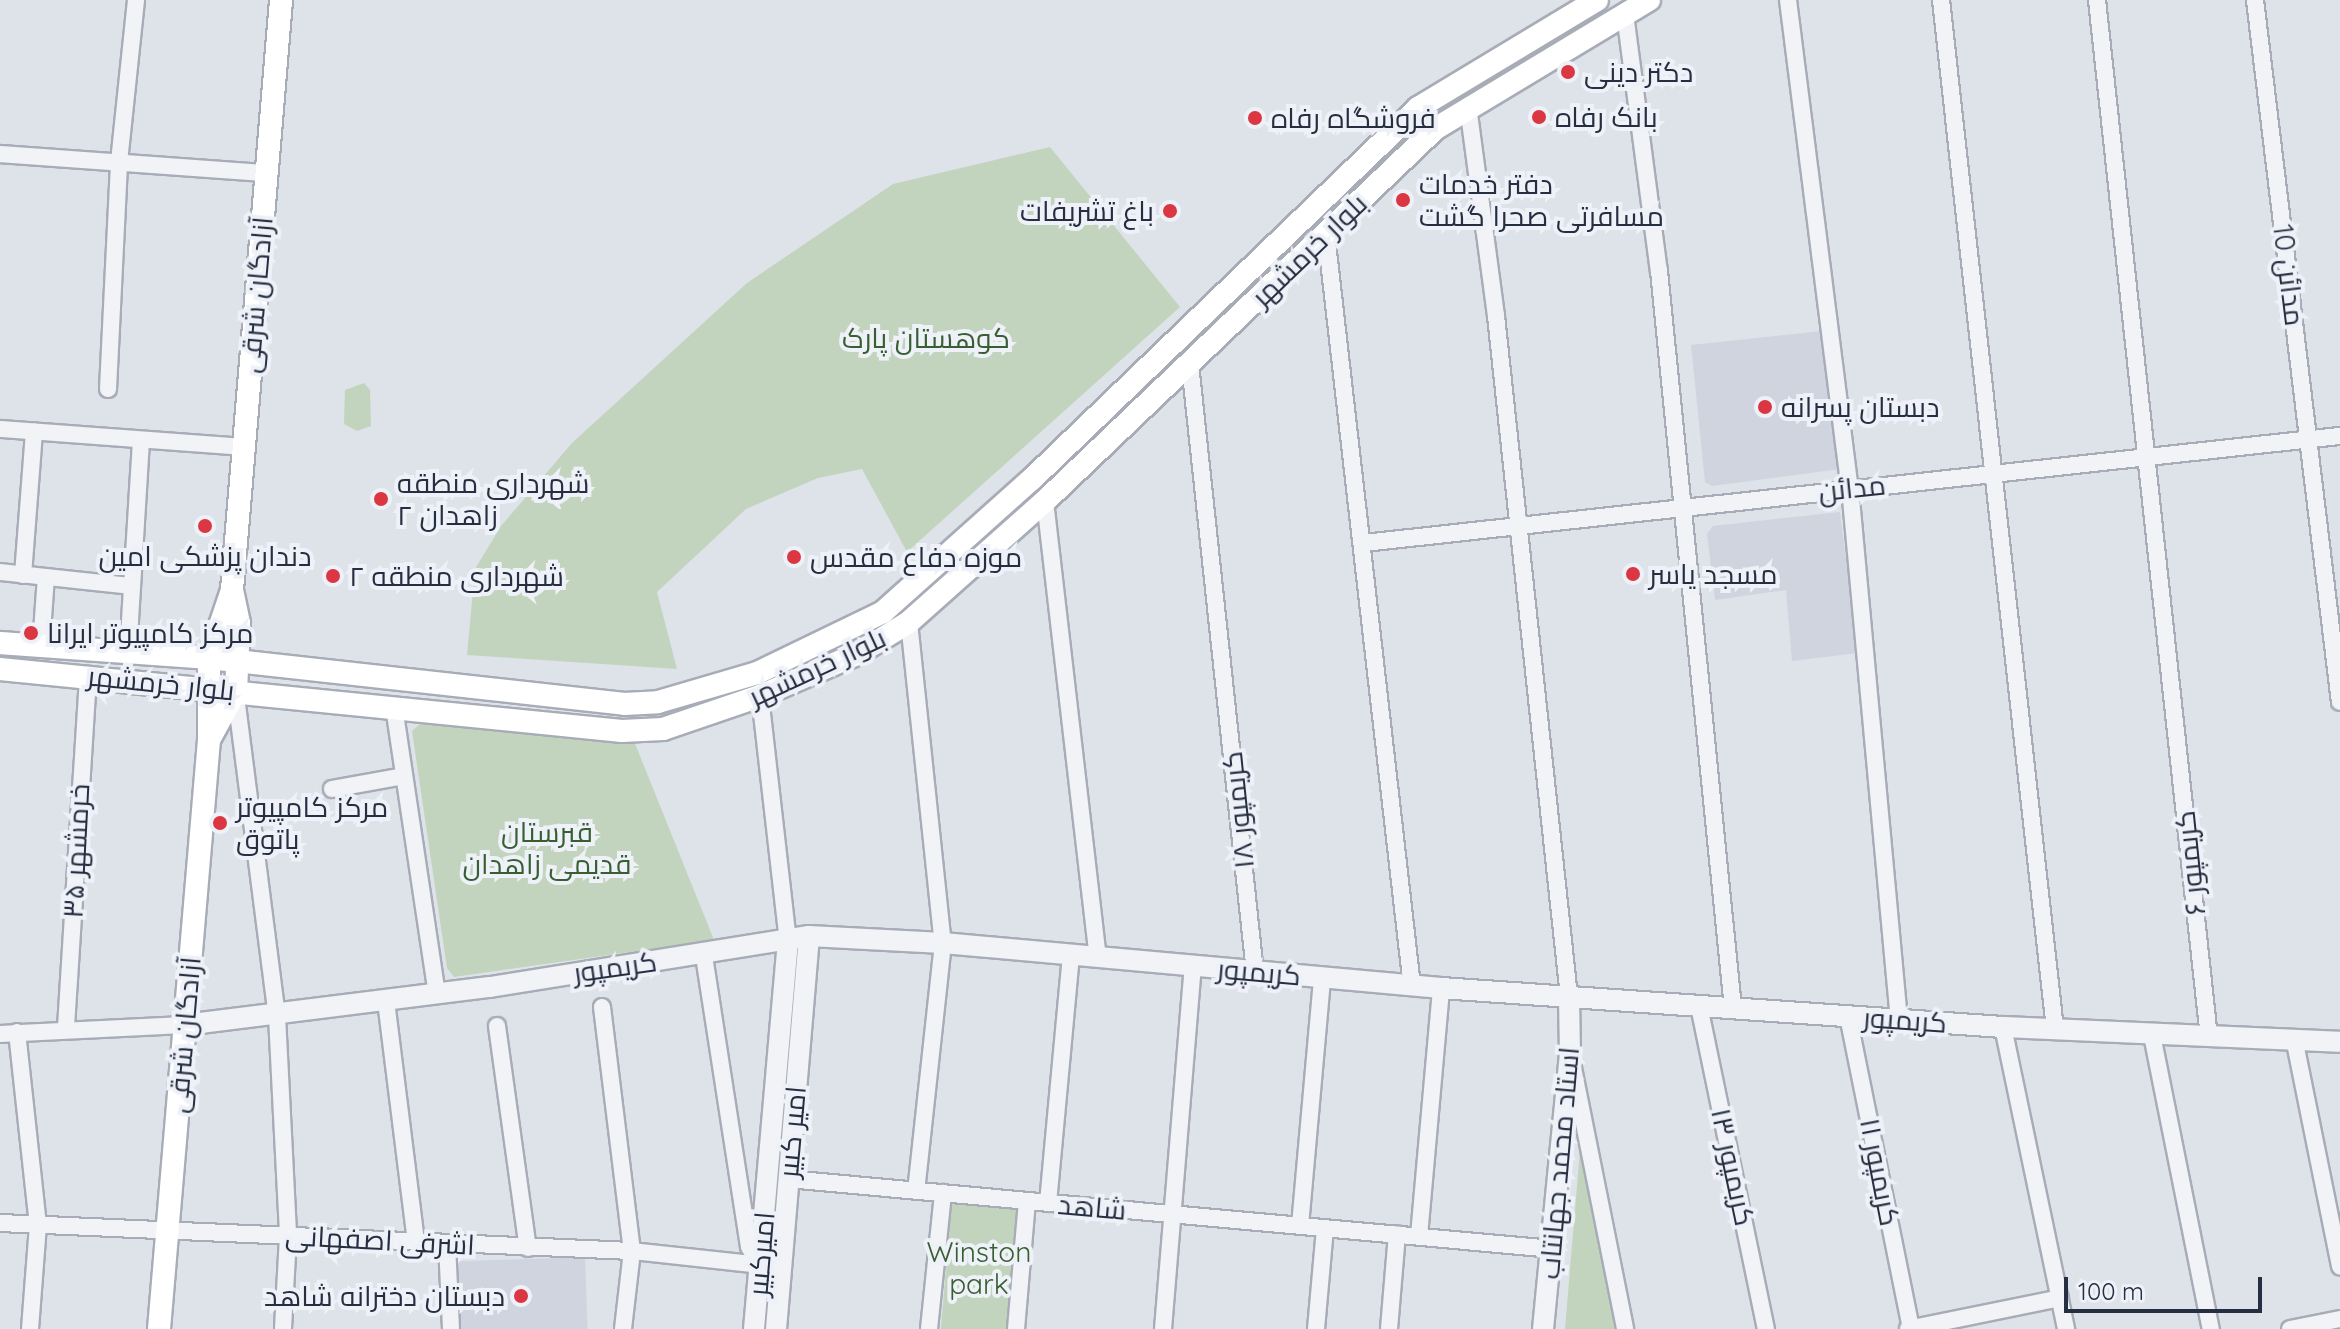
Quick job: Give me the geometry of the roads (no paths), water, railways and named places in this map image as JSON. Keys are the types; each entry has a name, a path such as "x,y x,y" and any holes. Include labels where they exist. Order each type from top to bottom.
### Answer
{"main road":[{"name":"آزادگان شرقی","path":"159,1329 209,740 209,658 232,590 281,0"},
{"name":"بلوار خرمشهر","path":"0,643 209,658 481,689 658,702 757,673 832,640 883,612 1094,419 1418,108 1597,0"},
{"name":"بلوار خرمشهر","path":"0,669 88,675 622,731 663,729 760,696 857,654 909,622 1045,501 1435,129 1468,106 1649,0"},
{"path":"1094,419 1111,439"},
{"path":"232,590 239,662 236,691"},
{"path":"477,716 481,689"},
{"name":"آزادگان شرقی","path":"209,740 236,691"}],"street":[{"path":"108,389 119,162 136,0"},
{"path":"1788,0 1850,488 1899,1020"},
{"path":"1941,0 2055,1030"},
{"name":"کریمپور ۶","path":"2097,0 2209,1038"},
{"name":"مدائن 10","path":"2255,0 2311,439 2340,702"},
{"path":"1625,14 1659,271 1733,1008"},
{"path":"1468,106 1496,316 1516,527 1569,997"},
{"path":"0,154 266,173"},
{"path":"1326,234 1364,543 1412,986"},
{"name":"کریمپور ۱۸","path":"1190,364 1255,972"},
{"path":"0,429 243,447"},
{"path":"23,575 34,431"},
{"name":"مدائن","path":"1364,543 2340,436"},
{"path":"128,653 141,440"},
{"path":"1045,501 1098,957"},
{"path":"0,572 131,586"},
{"path":"41,646 46,577"},
{"path":"909,622 943,943 916,1190"},
{"name":"خرمشهر ۳۵","path":"66,1027 88,675"},
{"path":"236,691 235,719 277,1016 288,1236 283,1329"},
{"path":"760,696 788,940"},
{"path":"394,707 437,994"},
{"path":"332,789 404,776"},
{"name":"کریمپور","path":"184,1025 277,1016 704,956 809,936 943,943 1412,986 1899,1020 2295,1043 2340,1042"},
{"name":"امیر کبیر","path":"776,1329 809,936"},
{"name":"امیرکبیر","path":"754,1329 788,940"},
{"path":"1048,1203 1071,955"},
{"path":"704,956 749,1247 760,1265"},
{"path":"1163,1329 1193,966"},
{"path":"1300,1226 1322,978"},
{"path":"1419,1236 1441,988"},
{"name":"استاد محمد جهانتاب","path":"1543,1329 1570,1054 1569,997"},
{"path":"386,1001 416,1242"},
{"name":"کریمپور ۱۳","path":"1699,1006 1766,1329"},
{"path":"602,1007 632,1251 623,1329"},
{"name":"کریمپور ۱۱","path":"1848,1016 1910,1329"},
{"path":"30,1329 38,1225 8,1033 66,1027 184,1025"},
{"path":"497,1026 528,1248"},
{"path":"2003,1027 2066,1329"},
{"path":"2152,1035 2211,1329"},
{"path":"2295,1043 2340,1267"},
{"path":"1570,1054 1625,1329"},
{"name":"شاهد","path":"788,1179 1552,1249"},
{"path":"929,1329 943,1193"},
{"path":"1016,1329 1027,1201"},
{"name":"اشرفی اصفهانی","path":"0,1223 632,1251 760,1265"},
{"path":"1316,1329 1325,1228"},
{"path":"1389,1329 1397,1234"},
{"path":"447,1244 451,1329"},
{"path":"1910,1329 2060,1298"},
{"path":"2290,1329 2340,1319"}],"place":[{"name":"دکتر دینی","path":"1568,72"},
{"name":"بانک رفاه","path":"1539,117"},
{"name":"فروشگاه رفاه","path":"1255,118"},
{"name":"دفتر خدمات مسافرتی صحرا گشت","path":"1403,200"},
{"name":"باغ تشریفات","path":"1170,211"},
{"name":"دبستان پسرانه","path":"1765,407"},
{"name":"شهرداری منطقه ۲ زاهدان","path":"381,499"},
{"name":"دندان پزشکی امین","path":"205,526"},
{"name":"موزه دفاع مقدس","path":"794,557"},
{"name":"مسجد یاسر","path":"1633,574"},
{"name":"شهرداری منطقه ۲","path":"333,576"},
{"name":"مرکز کامپیوتر ایرانا","path":"31,633"},
{"name":"مرکز کامپیوتر پاتوق","path":"220,823"},
{"name":"دبستان دخترانه شاهد","path":"521,1296"}],"park label":[{"name":"کوهستان پارک","path":"926,338"},
{"name":"قبرستان قدیمی زاهدان","path":"547,848"},
{"name":"Winston park","path":"979,1268"}]}
